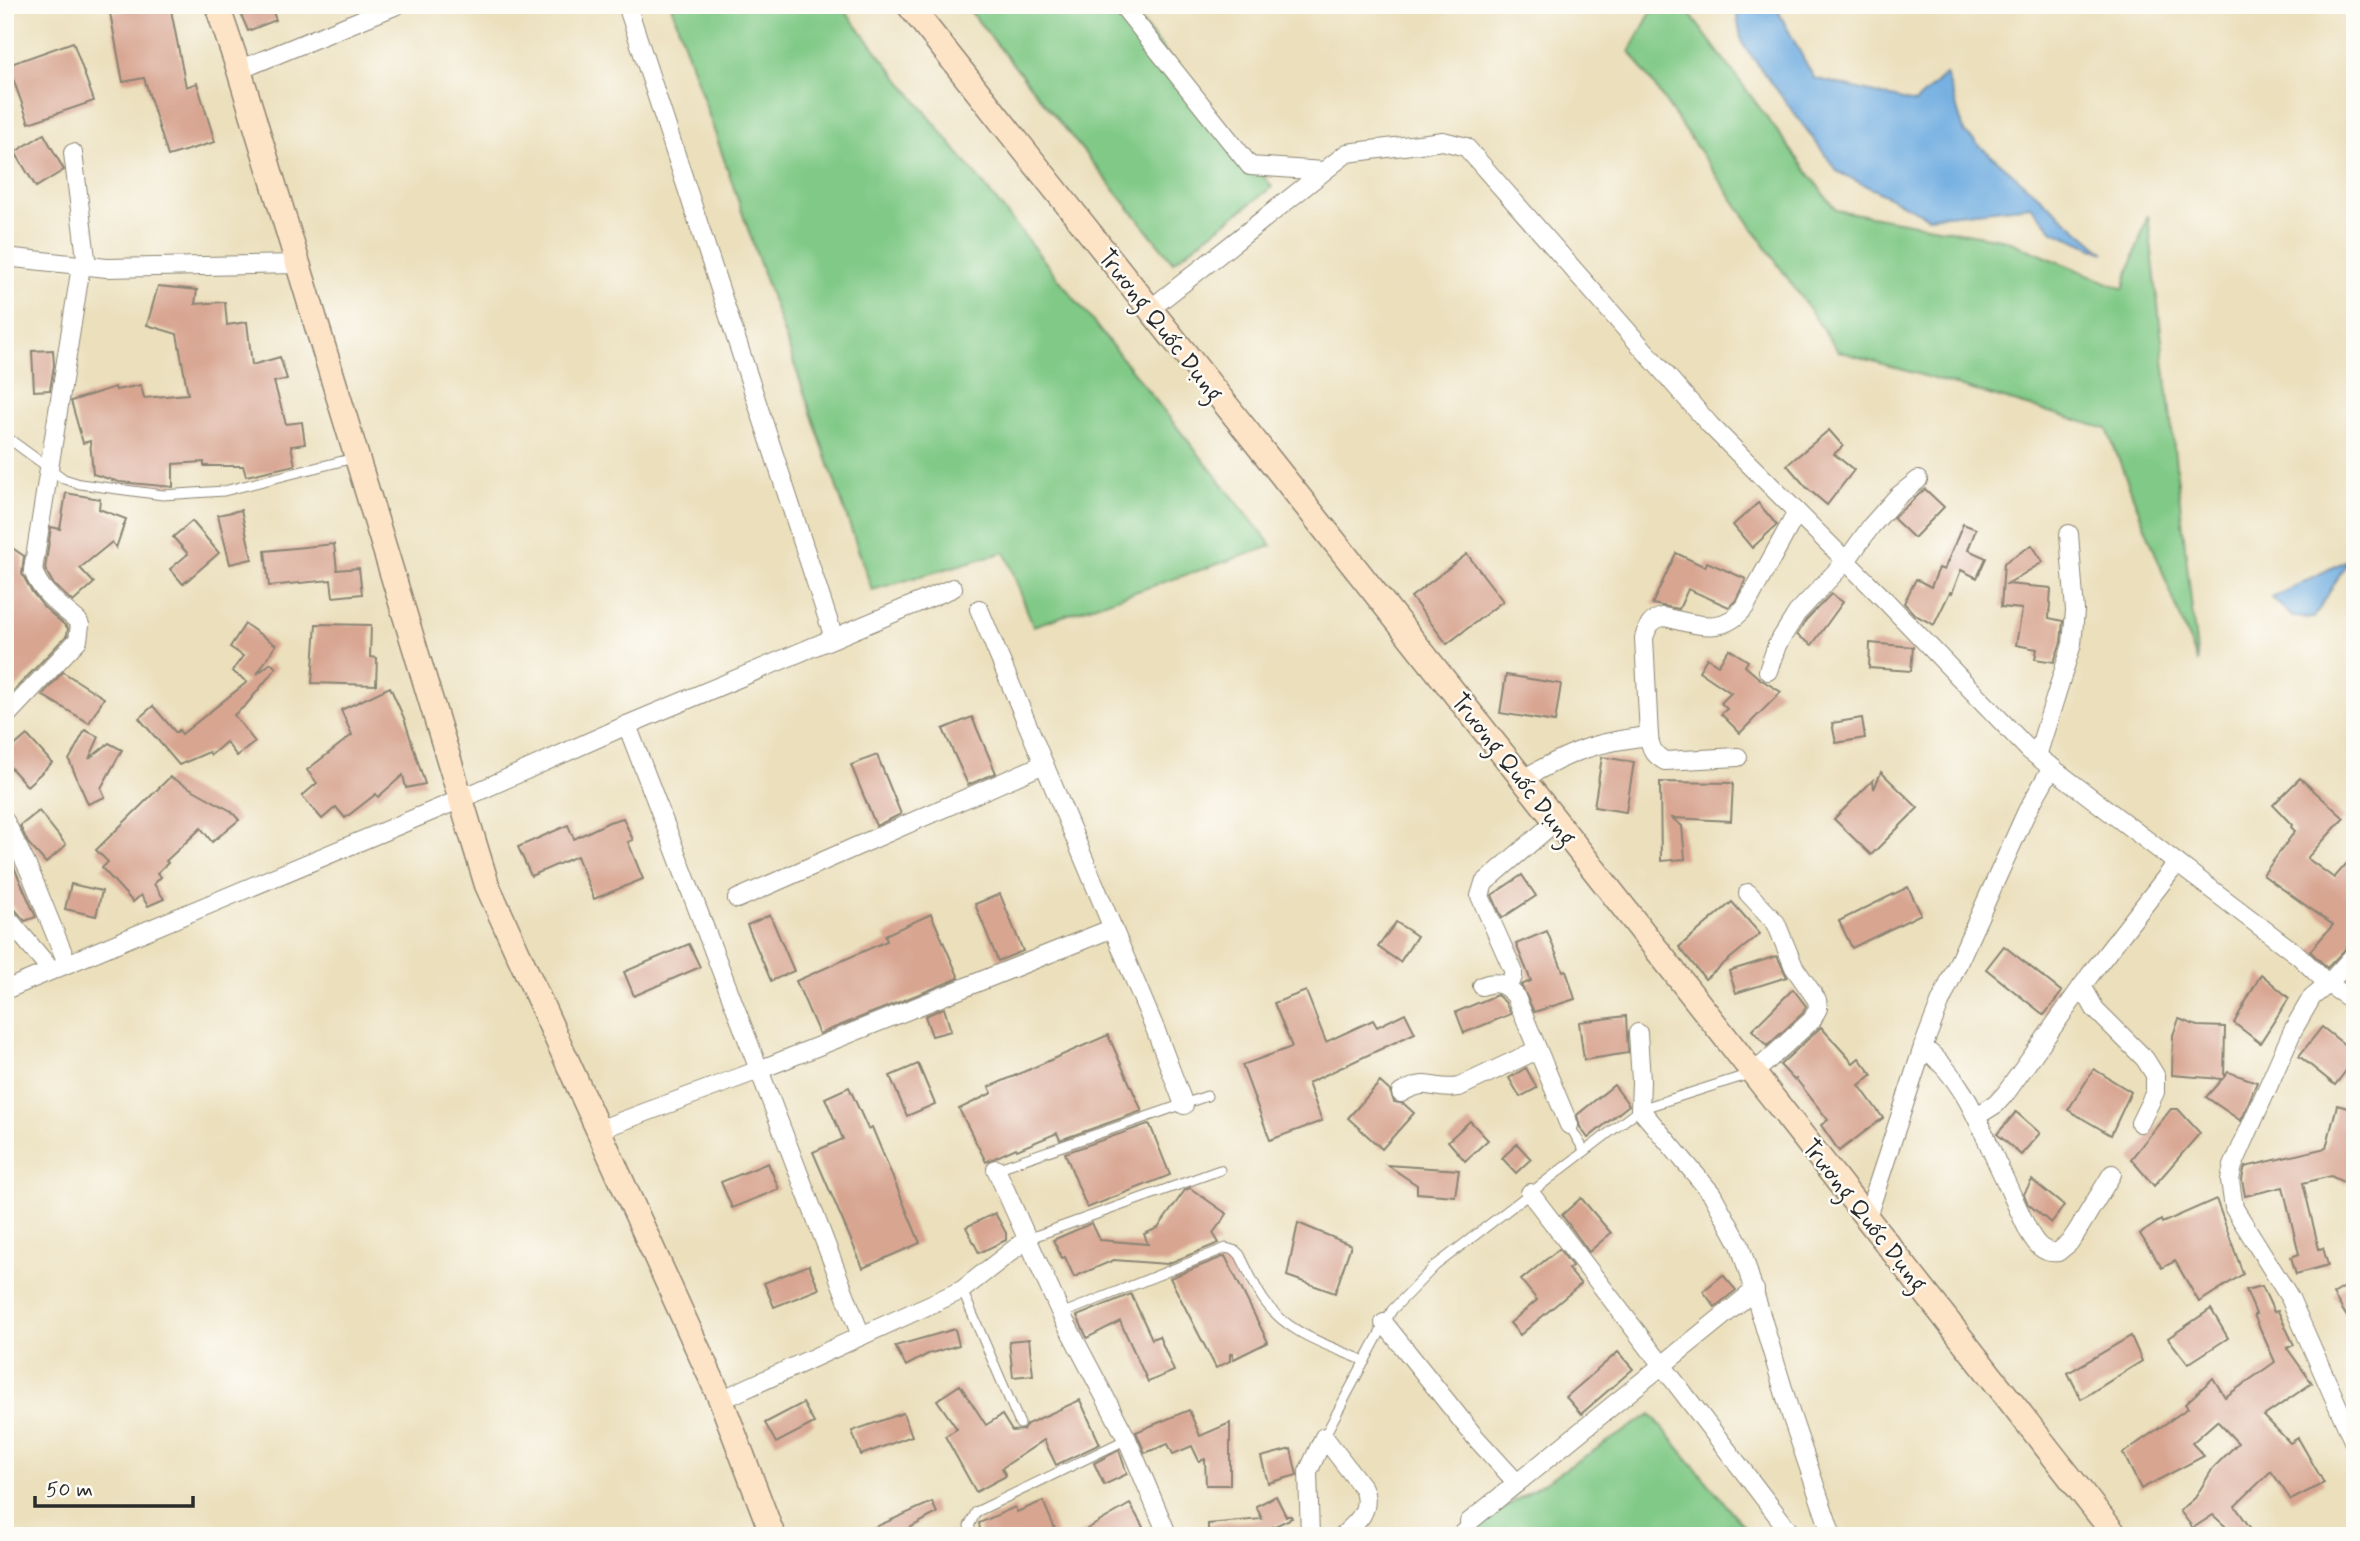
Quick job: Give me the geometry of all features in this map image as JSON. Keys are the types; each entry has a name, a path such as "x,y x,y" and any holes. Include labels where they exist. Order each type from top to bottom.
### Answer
{"street":[{"path":"217,5 358,457 487,885 721,1400 774,1536"},
{"path":"239,70 397,5"},
{"path":"627,5 834,638"},
{"name":"Trương Quốc Dụng","path":"909,5 1523,779 2116,1536"},
{"path":"1122,5 1250,166 1324,171"},
{"path":"1149,310 1347,153 1443,141 1466,147 1710,425 2045,761 2300,956 2328,984 2355,1002"},
{"path":"5,717 73,647 80,635 78,621 44,590 36,580 33,570 84,266 74,153"},
{"path":"5,257 128,268 298,264"},
{"path":"1768,671 1777,645 1797,613 1846,561 1872,525 1898,496 1918,480"},
{"path":"1738,757 1665,761 1657,757 1648,736 1644,638 1647,628 1657,618 1715,626 1725,625 1733,620 1745,607 1797,512"},
{"path":"1867,1217 1923,1047 2032,803 2045,761 2072,644 2075,611 2069,534"},
{"path":"5,990 461,799 627,725 953,588"},
{"path":"979,609 1184,1105"},
{"path":"627,725 861,1336"},
{"path":"1523,779 1577,750 1618,739 1648,736"},
{"path":"737,900 1044,764"},
{"path":"5,821 30,872 59,966"},
{"path":"1506,986 1513,977 1513,970 1480,896 1480,890 1484,883 1556,821"},
{"path":"1977,1116 1996,1104 2006,1093 2082,986 2177,863"},
{"path":"1748,893 1776,923 1794,967 1817,1000 1818,1008 1812,1020 1754,1073"},
{"path":"5,915 59,966"},
{"path":"598,1130 759,1070 1112,928"},
{"path":"2355,954 2328,984 2312,997 2293,1030 2233,1166 2230,1180 2234,1208 2290,1298 2355,1445"},
{"path":"1482,986 1497,982 1515,995 1569,1125"},
{"path":"2082,986 2095,1009 2145,1059 2155,1075 2155,1092 2140,1123"},
{"path":"1638,1033 1642,1081 1640,1109 1720,1206 1740,1245 1791,1415 1832,1536"},
{"path":"1923,1047 1950,1071 1977,1116 2029,1232 2045,1251 2058,1252 2069,1243 2112,1174"},
{"path":"1401,1093 1420,1084 1459,1087 1537,1050"},
{"path":"996,1169 1061,1314 1127,1439 1168,1536"},
{"path":"1530,1193 1793,1536"},
{"path":"721,1400 962,1290 1027,1239"},
{"path":"1469,1522 1755,1290"},
{"path":"1384,1324 1475,1437 1517,1483"},
{"path":"1310,1536 1308,1472 1324,1437 1366,1495 1367,1506 1363,1516 1342,1536"}],"lane":[{"path":"5,436 64,479 79,484 145,494 186,495 224,491 358,457"},
{"path":"1324,1437 1398,1301 1434,1266 1640,1109 1754,1073"},
{"path":"996,1169 1206,1096"},
{"path":"1569,1125 1584,1150"},
{"path":"1027,1239 1220,1170"},
{"path":"1061,1314 1226,1248 1240,1255 1261,1297 1287,1324 1306,1336 1365,1361"},
{"path":"962,1290 1020,1424"},
{"path":"973,1536 969,1526 976,1513 1127,1439"},
{"path":"1454,1536 1469,1522"}],"green space":[{"path":"671,5 840,5 1272,546 1033,626 1005,552 872,590"},
{"path":"965,5 1128,5 1272,187 1173,262"},
{"path":"1655,5 1683,5 1836,210 2006,240 2123,289 2148,215 2198,663 2107,429 1838,351 1630,51"},
{"path":"1651,1414 1752,1536 1460,1536"}],"water":[{"path":"1735,5 1784,5 1779,13 1814,78 1915,103 1946,74 1965,133 2105,253 2053,231 2031,206 1929,217 1838,172 1742,43"},
{"path":"2349,559 2314,618 2293,617 2272,598"}],"building":[{"path":"151,5 170,5 186,87 197,83 215,142 168,156 144,78 123,82 110,13"},
{"path":"237,5 270,5 276,20 248,31"},
{"path":"73,42 94,101 29,123 8,65"},
{"path":"44,134 64,170 36,187 15,152"},
{"path":"158,286 197,290 195,304 225,302 227,325 247,322 252,365 280,357 287,379 274,382 286,424 302,422 305,444 291,446 295,465 246,476 243,466 204,466 204,462 173,464 173,487 119,482 93,474 90,441 83,443 71,401 115,387 116,390 141,385 144,398 188,394 177,334 147,325"},
{"path":"53,350 54,365 50,390 34,391 32,351"},
{"path":"1829,430 1843,446 1834,454 1854,470 1827,505 1807,488 1787,465"},
{"path":"1925,489 1944,507 1914,538 1893,518"},
{"path":"66,493 100,499 99,509 126,519 116,548 112,542 80,568 94,583 73,602 54,585 45,569 51,527 60,529"},
{"path":"1758,503 1777,525 1752,548 1733,525"},
{"path":"241,510 252,559 230,564 218,515"},
{"path":"192,521 219,553 183,584 170,569 188,554 173,537"},
{"path":"1963,524 1976,529 1968,550 1986,558 1977,578 1961,570 1934,625 1915,615 1904,603 1916,579 1931,587 1939,568 1944,570"},
{"path":"5,543 24,556 22,574 32,592 44,607 68,628 67,635 5,700"},
{"path":"334,544 337,570 359,568 362,594 333,597 331,580 269,586 265,551"},
{"path":"2032,545 2043,562 2007,584 2051,588 2049,618 2063,621 2061,642 2054,662 2035,659 2037,649 2016,645 2022,609 2001,607 2004,563"},
{"path":"1676,553 1705,567 1707,562 1746,579 1736,600 1729,607 1688,589 1679,609 1652,604"},
{"path":"1467,554 1503,601 1447,644 1411,597"},
{"path":"1831,594 1843,602 1812,645 1797,635 1806,620"},
{"path":"245,624 276,645 257,674 271,663 276,668 246,705 234,715 255,742 237,756 226,742 211,755 209,752 179,765 139,718 153,706 176,733 179,730 182,734 247,682 232,671 243,656 230,647"},
{"path":"316,624 371,625 370,657 377,658 376,685 312,683"},
{"path":"1870,643 1913,647 1911,671 1869,668"},
{"path":"1729,649 1748,661 1745,666 1760,679 1781,692 1740,733 1721,714 1727,709 1721,703 1731,693 1699,671 1707,658 1718,665"},
{"path":"63,672 104,698 89,723 42,695"},
{"path":"1506,675 1561,684 1555,722 1500,713"},
{"path":"390,687 404,718 425,784 406,788 403,775 378,797 376,794 345,818 336,807 322,819 302,796 317,783 307,770 352,735 341,710"},
{"path":"972,717 996,773 968,785 943,729"},
{"path":"1862,718 1865,738 1836,743 1832,723"},
{"path":"85,730 99,737 89,759 109,743 122,750 101,788 105,797 88,804 69,760"},
{"path":"27,735 52,763 27,786 5,761 5,754"},
{"path":"877,755 901,814 876,826 851,765"},
{"path":"1602,757 1634,762 1626,812 1594,807"},
{"path":"1881,772 1918,808 1871,855 1834,819 1873,780 1874,789"},
{"path":"170,777 231,811 239,820 212,842 201,828 166,861 168,863 157,873 161,877 154,884 164,899 148,906 141,895 133,902 102,868 108,862 96,850"},
{"path":"2300,778 2344,818 2307,858 2334,878 2355,854 2355,939 2327,968 2310,951 2333,925 2263,875 2295,831 2273,805"},
{"path":"1660,782 1733,783 1731,821 1672,818 1682,826 1685,859 1661,861"},
{"path":"39,811 66,845 46,863 28,843 20,826"},
{"path":"623,818 633,840 628,842 643,879 594,899 577,856 531,876 518,847 568,825 574,839"},
{"path":"5,847 36,917 25,921 12,906 5,890"},
{"path":"1522,875 1536,896 1502,918 1492,895"},
{"path":"71,884 102,891 96,916 65,909"},
{"path":"1908,887 1921,914 1852,948 1839,921"},
{"path":"1000,894 1023,951 998,961 975,904"},
{"path":"1732,902 1760,934 1705,979 1679,947"},
{"path":"931,914 959,978 819,1034 796,981 887,941 885,935"},
{"path":"770,915 794,971 771,981 747,925"},
{"path":"1396,922 1417,936 1400,962 1378,947"},
{"path":"1547,931 1563,971 1566,970 1575,999 1534,1012 1521,985 1531,981 1516,944"},
{"path":"689,944 700,967 634,996 624,972"},
{"path":"2004,946 2062,992 2044,1015 1986,969"},
{"path":"1777,956 1787,977 1736,993 1729,971"},
{"path":"2261,974 2289,998 2260,1043 2234,1023"},
{"path":"1793,989 1806,1006 1803,1013 1767,1046 1752,1030"},
{"path":"1306,991 1326,1042 1373,1020 1377,1027 1405,1013 1415,1033 1308,1083 1322,1121 1270,1140 1242,1065 1292,1047 1274,1003"},
{"path":"1497,995 1505,1002 1511,1014 1464,1033 1456,1012"},
{"path":"944,1008 951,1031 932,1036 925,1016"},
{"path":"1626,1016 1628,1053 1584,1060 1579,1022"},
{"path":"2179,1019 2197,1026 2225,1027 2224,1077 2228,1072 2257,1082 2241,1121 2206,1097 2222,1079 2172,1075 2173,1035"},
{"path":"1821,1027 1853,1063 1859,1058 1872,1075 1859,1085 1883,1118 1839,1151 1821,1125 1828,1120 1796,1079 1780,1065"},
{"path":"2322,1027 2355,1053 2355,1059 2335,1085 2299,1056"},
{"path":"1108,1035 1142,1111 1060,1140 1057,1133 986,1162 959,1109 992,1093 989,1087"},
{"path":"918,1064 935,1104 907,1116 890,1076"},
{"path":"1526,1068 1537,1088 1520,1097 1509,1078"},
{"path":"2094,1069 2131,1092 2111,1135 2068,1110"},
{"path":"1380,1082 1390,1091 1394,1102 1404,1104 1414,1113 1382,1149 1348,1118"},
{"path":"1614,1085 1629,1105 1588,1138 1580,1127 1577,1115"},
{"path":"849,1087 868,1129 872,1127 920,1243 863,1268 813,1152 843,1139 825,1098"},
{"path":"2337,1105 2355,1110 2355,1168 2347,1184 2331,1176 2303,1183 2319,1249 2323,1248 2328,1265 2296,1274 2291,1257 2299,1254 2283,1187 2245,1196 2242,1180 2244,1170 2245,1167 2326,1148"},
{"path":"2171,1109 2178,1109 2200,1133 2154,1186 2131,1159"},
{"path":"2016,1112 2040,1133 2021,1155 1997,1134"},
{"path":"1470,1121 1488,1140 1465,1161 1448,1141"},
{"path":"1148,1124 1170,1175 1087,1208 1065,1153"},
{"path":"1517,1144 1531,1159 1516,1173 1502,1158"},
{"path":"768,1163 779,1189 732,1208 721,1182"},
{"path":"1387,1165 1459,1170 1455,1196 1417,1193 1417,1185"},
{"path":"2032,1180 2064,1206 2051,1223 2028,1204 2024,1194"},
{"path":"1190,1188 1227,1214 1213,1233 1219,1243 1167,1264 1114,1260 1074,1277 1053,1240 1092,1223 1100,1240 1148,1244 1144,1234 1158,1228 1185,1190"},
{"path":"1581,1198 1611,1233 1589,1252 1562,1215"},
{"path":"2216,1199 2243,1274 2199,1302 2175,1261 2162,1268 2140,1234 2161,1220 2162,1223"},
{"path":"995,1213 1006,1233 1006,1240 979,1253 966,1227"},
{"path":"1298,1223 1351,1245 1335,1293 1287,1276"},
{"path":"1559,1249 1572,1266 1568,1269 1581,1284 1520,1335 1510,1323 1537,1300 1521,1280"},
{"path":"1225,1256 1268,1342 1234,1359 1232,1353 1230,1354 1230,1361 1216,1368 1170,1278"},
{"path":"809,1265 819,1289 774,1307 764,1283"},
{"path":"1723,1275 1736,1290 1715,1307 1703,1291"},
{"path":"2355,1281 2355,1330 2333,1294"},
{"path":"2262,1286 2274,1312 2278,1311 2294,1345 2287,1348 2312,1383 2264,1416 2290,1443 2298,1438 2324,1483 2291,1500 2271,1471 2235,1506 2256,1536 2236,1536 2213,1515 2193,1528 2180,1511 2195,1498 2213,1468 2238,1443 2217,1421 2192,1443 2204,1456 2141,1489 2123,1453 2188,1408 2185,1404 2213,1378 2225,1397 2275,1362 2246,1290"},
{"path":"1131,1294 1152,1339 1159,1336 1174,1371 1148,1382 1120,1321 1087,1338 1077,1316"},
{"path":"2211,1309 2228,1338 2188,1364 2168,1338"},
{"path":"955,1329 959,1345 928,1354 906,1366 895,1346"},
{"path":"2131,1336 2142,1361 2081,1399 2068,1373"},
{"path":"1029,1339 1033,1375 1013,1377 1009,1341"},
{"path":"1618,1352 1633,1369 1581,1414 1566,1397"},
{"path":"960,1385 986,1425 1002,1415 1012,1431 1023,1430 1027,1424 1080,1400 1100,1444 1056,1465 1044,1440 1002,1468 1006,1476 976,1492 945,1436 957,1429 937,1400"},
{"path":"803,1403 814,1423 776,1443 765,1423"},
{"path":"1189,1410 1200,1436 1230,1423 1230,1485 1206,1485 1205,1459 1199,1461 1192,1446 1173,1454 1168,1444 1145,1453 1136,1432"},
{"path":"903,1413 912,1436 861,1455 852,1431"},
{"path":"1291,1449 1297,1475 1268,1483 1261,1457"},
{"path":"1119,1450 1127,1474 1104,1485 1094,1463"},
{"path":"1276,1496 1286,1516 1292,1518 1254,1536 1208,1536 1208,1524 1262,1519 1256,1506"},
{"path":"1043,1501 1058,1536 981,1536 979,1523 1015,1507 1017,1512"},
{"path":"932,1502 937,1513 895,1536 855,1536"},
{"path":"1130,1504 1143,1527 1129,1536 1075,1536"}]}
